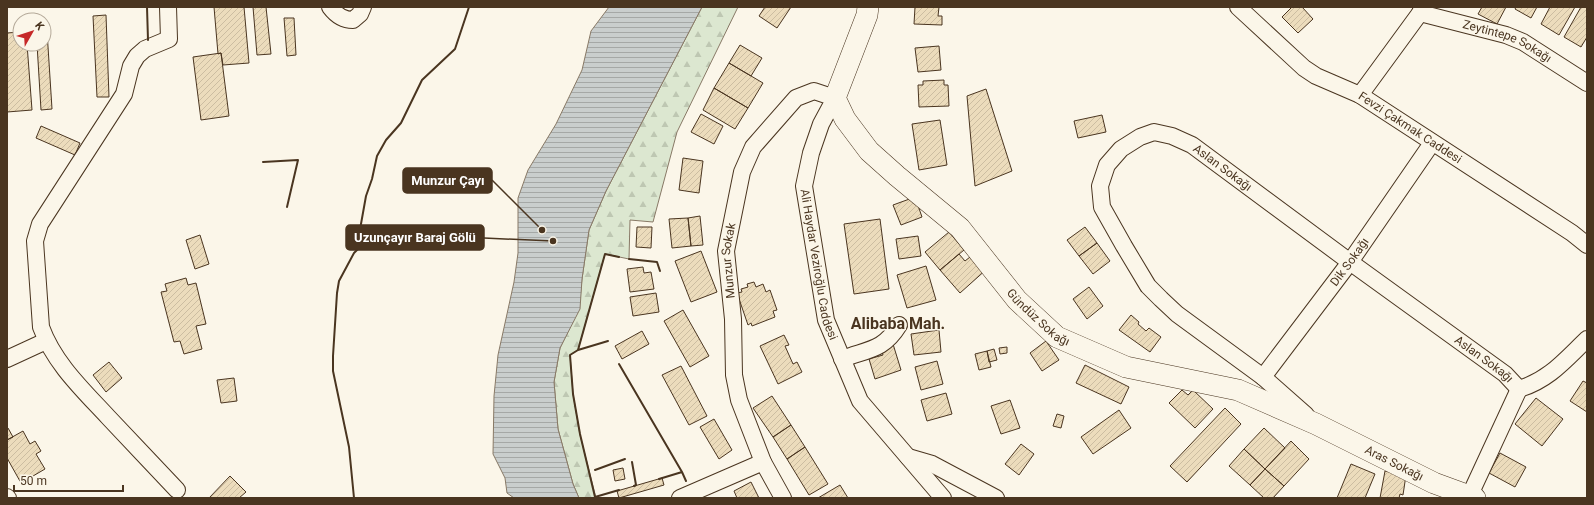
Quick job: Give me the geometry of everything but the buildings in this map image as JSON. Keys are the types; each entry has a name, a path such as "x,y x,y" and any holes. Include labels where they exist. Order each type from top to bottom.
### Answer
{"main road":[{"name":"Ali Haydar Veziroğlu Caddesi","path":"835,98 867,15 868,7"},
{"name":"Gündüz Sokağı","path":"835,98 845,119 869,151 960,228 1017,300 1057,337 1126,367 1238,390 1316,424"},
{"name":"Aras Sokağı","path":"1316,424 1434,483 1472,497"}],"street":[{"path":"168,7 169,39 144,49 137,56 131,66 124,94 40,224 35,241 41,327 46,341 57,359 77,384 177,490"},
{"path":"330,7 335,13 346,20 353,20 360,14 363,7"},
{"name":"Fevzi Çakmak Caddesi","path":"1238,7 1304,68 1316,76 1360,95 1432,143 1572,232 1587,245"},
{"path":"1360,95 1418,10"},
{"name":"Zeytintepe Sokağı","path":"1418,10 1506,35 1523,42 1587,84"},
{"name":"Munzur Sokak","path":"782,498 763,462 738,400 734,375 733,320 726,251 742,172 753,147 796,98 814,91 835,98"},
{"name":"Ali Haydar Veziroğlu Caddesi","path":"835,98 822,124 811,153 804,186 826,320 860,402 943,498"},
{"name":"Aslan Sokağı","path":"1316,424 1263,377 1178,314 1148,286 1102,207 1100,186 1106,165 1121,149 1140,137 1154,132 1172,136 1192,145 1505,374 1519,388 1472,497"},
{"name":"Dik Sokağı","path":"1263,377 1350,262 1432,143"},
{"path":"842,359 881,345 888,340 899,325"},
{"path":"1519,388 1539,381 1550,374 1587,339"},
{"path":"7,359 46,341"},
{"path":"908,457 932,464 996,498"},
{"path":"680,498 763,462"}],"green space":[{"path":"702,7 738,7 677,132 653,222 630,220 629,259 605,254 578,350 570,355 573,394 580,435 596,498 579,498 573,484 558,429 554,382 560,348 579,309 589,230 606,191"}],"shaded area":[{"path":"609,7 702,7 606,191 589,230 582,279 580,309 560,348 554,382 558,429 573,484 579,498 514,498 507,493 505,478 493,454 494,396 498,355 514,282 518,253 518,198 528,170 556,124 582,70 591,31"}],"wall":[{"path":"147,7 148,40"},
{"path":"354,498 349,447 333,371 339,281 354,253 363,244 359,235 366,196 372,179 377,156 386,140 401,123 422,80 455,49 469,7"},
{"path":"263,162 298,160 287,207"},
{"path":"578,350 605,254 619,257"},
{"path":"629,259 657,262 660,271"},
{"path":"608,341 578,350 570,355 573,394 580,434 595,497 619,490"},
{"path":"619,364 682,472 659,479"},
{"path":"595,470 625,459"},
{"path":"632,462 636,485 634,486"},
{"path":"682,472 686,481"}],"place":[{"name":"Munzur Çayı","path":"542,230"},
{"name":"Uzunçayır Baraj Gölü","path":"553,241"}],"district":[{"name":"Alibaba Mah.","path":"898,323"}]}
